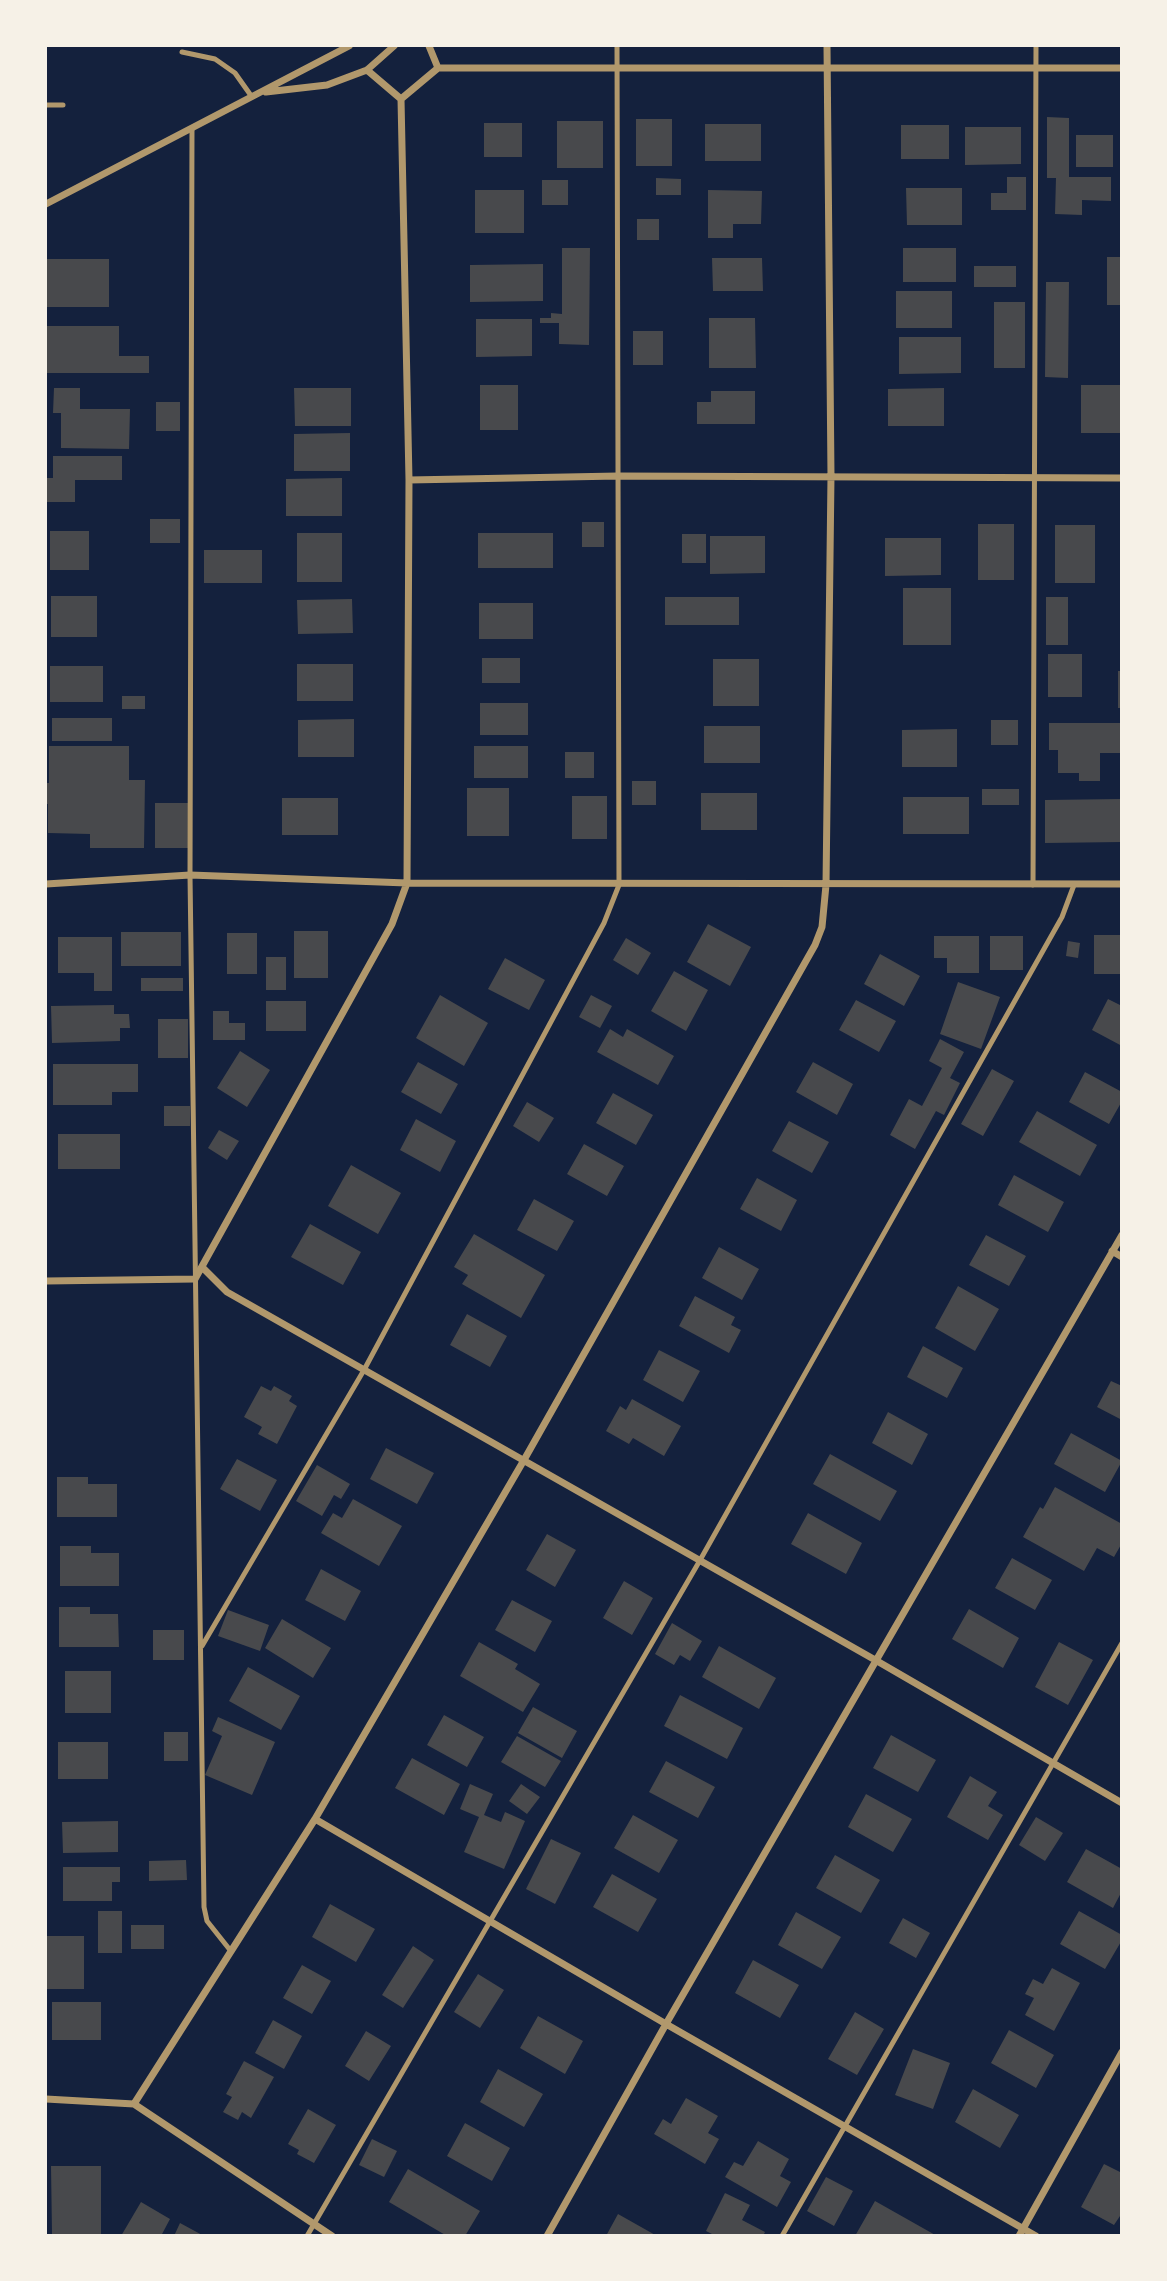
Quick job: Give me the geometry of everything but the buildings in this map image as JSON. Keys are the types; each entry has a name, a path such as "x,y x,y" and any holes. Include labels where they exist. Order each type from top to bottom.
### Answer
{"street":[{"path":"46,204 349,46"},
{"path":"261,93 327,85 367,70 394,46"},
{"path":"429,46 438,68"},
{"path":"134,2104 315,1819 524,1460 815,945 822,927 826,885 831,476 827,46"},
{"path":"401,100 438,68 1122,68"},
{"path":"46,1281 195,1279 392,924 407,883 409,480 401,100 367,70"},
{"path":"409,480 618,476 1122,478"},
{"path":"46,884 190,875 407,883 1122,884"},
{"path":"547,2235 1122,1235"},
{"path":"1112,1251 1122,1257"},
{"path":"202,1267 227,1292 1122,1803"},
{"path":"315,1819 846,2126 1021,2232 1036,2235"},
{"path":"1021,2232 1122,2052"},
{"path":"46,2099 134,2104 313,2225 332,2235"}],"lane":[{"path":"201,1647 364,1370 604,923 619,885 617,46"},
{"path":"1033,885 1035,46"},
{"path":"182,52 215,59 235,73 252,97"},
{"path":"46,105 64,105"},
{"path":"192,128 190,875 204,1907 207,1921 230,1950"},
{"path":"307,2235 699,1562 1062,917 1074,885"},
{"path":"782,2235 1122,1643"}]}
